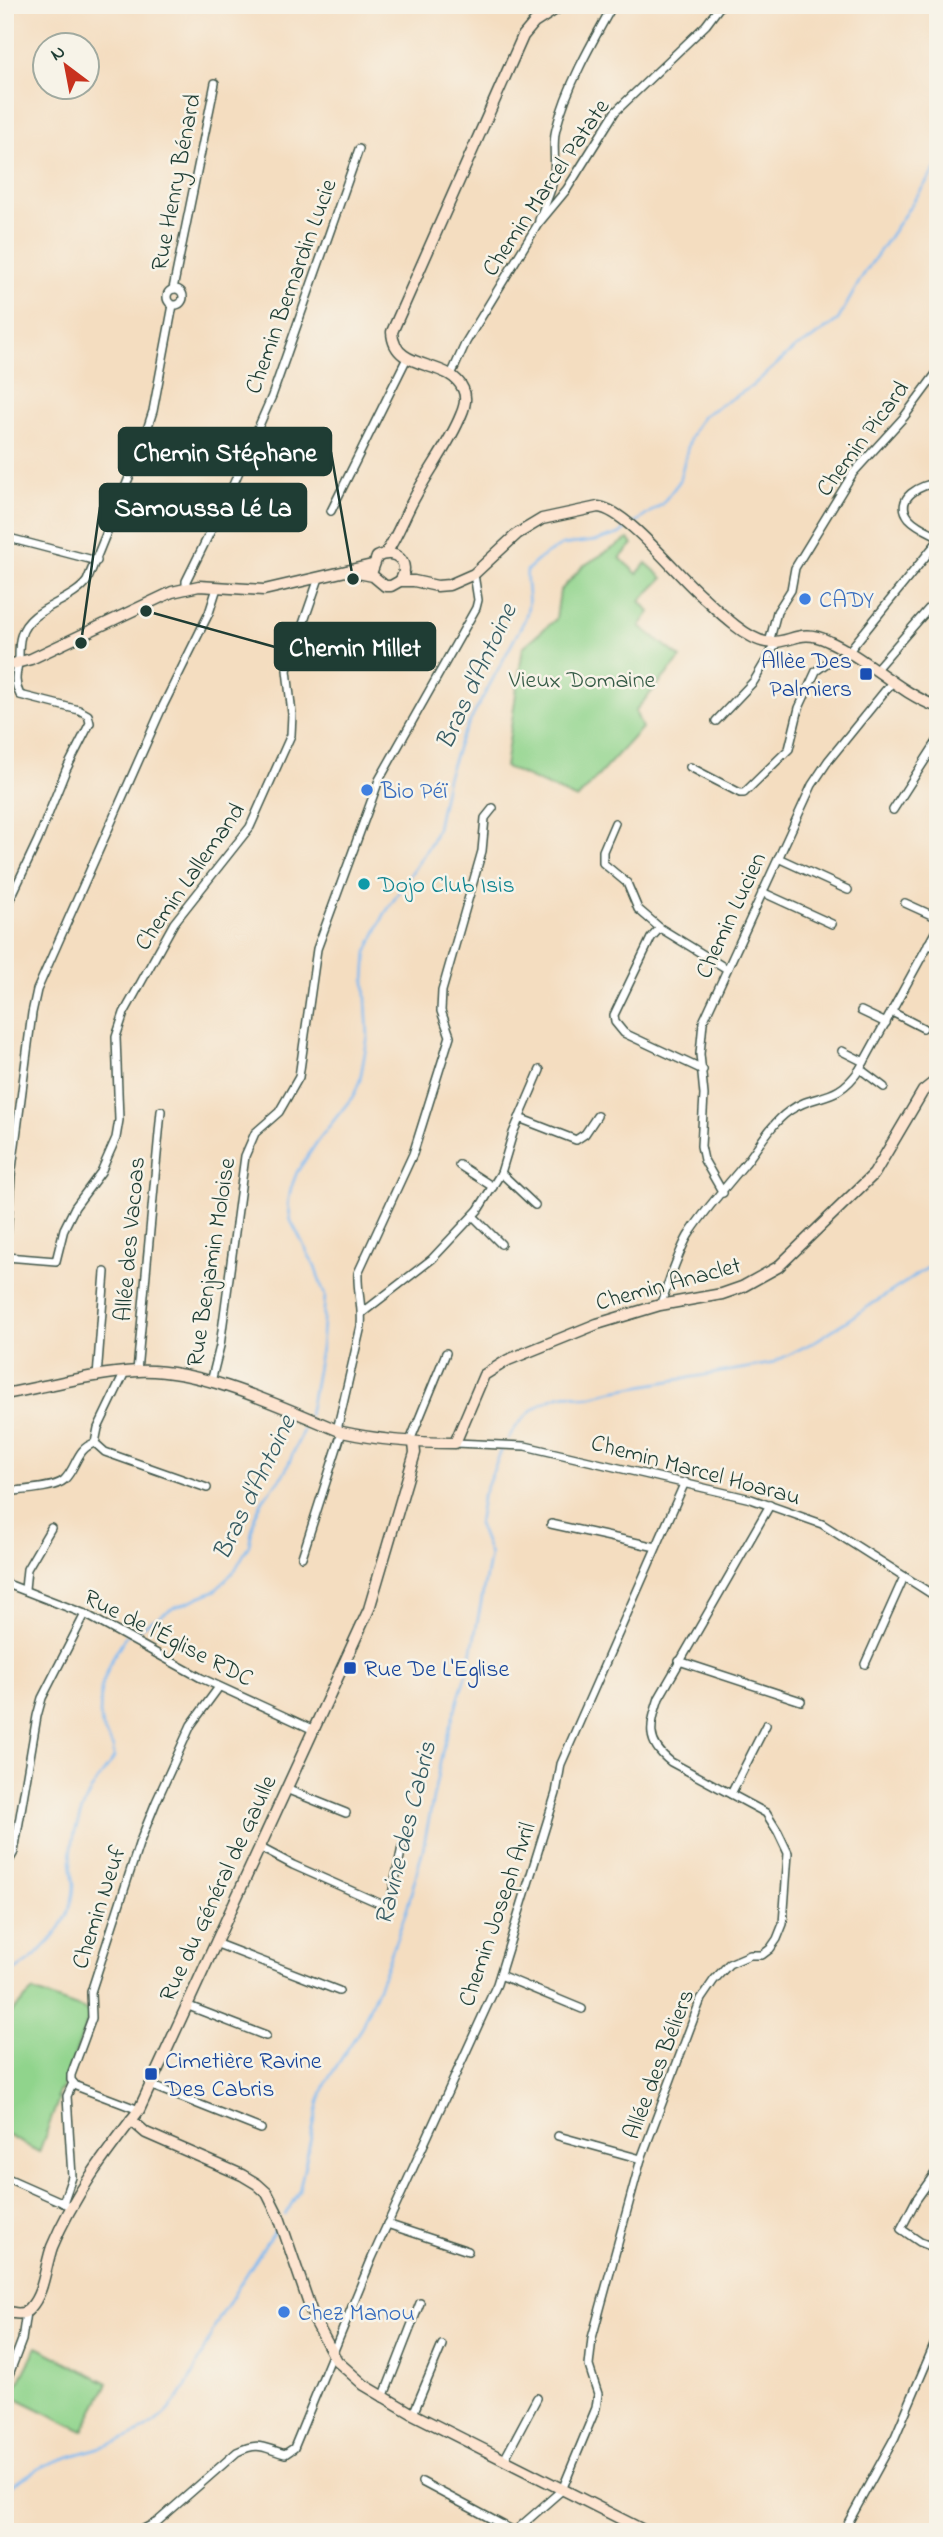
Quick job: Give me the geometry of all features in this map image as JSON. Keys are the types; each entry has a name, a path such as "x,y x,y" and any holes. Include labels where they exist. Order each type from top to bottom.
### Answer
{"street":[{"path":"391,554 393,542 415,496 461,416 466,401 458,380 407,358 397,350 392,332 523,36 534,23 562,5"},
{"path":"538,224 553,183 555,130 589,47 613,5"},
{"name":"Chemin Marcel Patate","path":"451,375 466,342 538,224 567,188 615,112 706,25 721,5"},
{"name":"Rue Henry Bénard","path":"5,910 38,840 66,770 90,723 88,715 79,710 20,695 15,685 21,637 28,622 80,590 88,581 153,411 173,304 180,303 183,295 178,289 173,289 215,83"},
{"name":"Chemin Bernardin Lucie","path":"186,588 186,581 230,492 286,359 359,149"},
{"path":"5,184 9,233 5,255"},
{"path":"331,511 407,358"},
{"name":"Chemin Picard","path":"716,721 754,681 773,642 777,612 791,590 795,568 846,484 864,458 904,417 938,371"},
{"path":"691,767 744,793 789,749 799,708 816,671 831,660 851,652 938,539 913,522 904,510 904,505 916,489 938,483"},
{"path":"402,577 444,586 462,581 474,574 517,534 542,519 607,508 636,531 699,594 750,636 773,642 805,634 814,635 851,652 938,707"},
{"path":"5,537 97,561"},
{"path":"391,554 404,564 402,577 391,586 385,586 373,571 377,557 391,554"},
{"path":"5,666 18,664 172,592 186,588 264,590 348,571 373,571"},
{"name":"Rue Benjamin Moloise","path":"211,1382 220,1346 245,1156 255,1133 279,1112 299,1077 317,949 379,780 476,608 478,600 474,574"},
{"name":"Chemin Lallemand","path":"6,1257 56,1261 64,1229 75,1207 104,1166 118,1129 116,1048 119,1026 174,923 250,827 257,813 291,735 292,714 287,670 319,578"},
{"path":"5,1264 11,1176 37,990 161,710 209,613 217,588"},
{"path":"876,669 938,598"},
{"name":"Chemin Lucien","path":"723,1193 704,1160 701,1146 704,1095 700,1054 703,1022 812,785 828,761 893,681"},
{"path":"893,810 938,740"},
{"path":"302,1557 340,1431 362,1313 357,1285 358,1273 413,1154 450,1036 441,1011 442,991 482,851 485,818 493,808"},
{"path":"615,823 603,851 603,863 631,887 638,909 660,928 727,969"},
{"path":"778,858 848,890"},
{"path":"762,892 832,924"},
{"path":"905,903 938,918"},
{"path":"660,1305 687,1238 699,1219 723,1193 781,1118 800,1105 830,1096 851,1082 938,927"},
{"path":"660,928 651,938 614,1015 615,1022 624,1033 703,1070"},
{"path":"928,944 938,949"},
{"path":"861,1011 886,1023"},
{"path":"891,1012 923,1028"},
{"path":"842,1051 862,1065 884,1087"},
{"path":"362,1313 432,1259 473,1216 500,1173 519,1118 540,1070"},
{"name":"Chemin Anaclet","path":"455,1443 479,1384 492,1369 508,1360 597,1324 660,1305 722,1294 760,1279 778,1267 874,1174 923,1091 938,1079"},
{"name":"Allée des Vacoas","path":"136,1371 161,1111"},
{"path":"519,1118 576,1140 585,1134 597,1116"},
{"path":"459,1165 493,1187"},
{"path":"500,1173 535,1205"},
{"path":"473,1216 501,1244"},
{"path":"97,1377 105,1272"},
{"path":"412,1442 446,1353"},
{"path":"5,1394 125,1372 153,1371 211,1382 340,1431 412,1442 455,1443"},
{"path":"95,1443 98,1428 125,1372"},
{"name":"Rue du Général de Gaulle","path":"26,2312 37,2299 68,2205 139,2110 369,1609 415,1453 412,1442"},
{"path":"95,1443 105,1451 207,1488"},
{"path":"5,1492 54,1485 62,1481 81,1451 95,1443"},
{"name":"Chemin Marcel Hoarau","path":"455,1443 533,1447 685,1482 770,1506 822,1524 938,1598"},
{"name":"Chemin Joseph Avril","path":"138,2532 158,2522 237,2452 251,2445 262,2445 285,2454 294,2448 387,2224 500,1975 556,1793 561,1764 685,1482"},
{"name":"Allée des Béliers","path":"514,2531 562,2490 596,2409 598,2393 589,2366 589,2353 641,2159 701,1999 729,1964 750,1955 762,1955 770,1949 783,1924 788,1853 766,1813 671,1762 660,1754 651,1733 659,1698 678,1661 770,1506"},
{"path":"551,1524 656,1547"},
{"path":"25,1589 27,1569 51,1528"},
{"path":"865,1664 904,1577"},
{"name":"Rue de l'Église RDC","path":"5,1583 85,1614 219,1687 314,1730"},
{"path":"5,1868 14,1852 39,1707 85,1614"},
{"path":"678,1661 801,1701"},
{"name":"Chemin Neuf","path":"68,2205 72,2177 67,2096 73,2083 71,2075 92,2018 92,1992 139,1843 191,1725 219,1687"},
{"path":"731,1794 766,1725"},
{"path":"286,1789 346,1813"},
{"path":"5,1831 17,1835"},
{"path":"259,1847 381,1904 388,1903 391,1899 402,1847"},
{"path":"215,1943 339,1992"},
{"path":"500,1975 582,2009"},
{"path":"186,2005 266,2035"},
{"path":"73,2083 139,2110"},
{"path":"150,2085 261,2129"},
{"path":"131,2120 146,2133 242,2175 267,2193 279,2217 314,2319 337,2361 364,2385 413,2414 647,2532"},
{"path":"558,2136 641,2159"},
{"path":"938,2169 916,2200 901,2229 920,2242 938,2249"},
{"path":"5,2189 7,2178 68,2205"},
{"path":"387,2224 468,2251"},
{"path":"383,2398 421,2303"},
{"path":"5,2310 18,2314 26,2312 22,2340 5,2385"},
{"path":"843,2532 895,2437 938,2336"},
{"path":"413,2414 442,2345"},
{"path":"504,2460 537,2398"},
{"path":"422,2482 514,2531"}],"green space":[{"name":"Vieux Domaine","path":"628,539 633,544 620,558 637,574 646,563 663,578 640,601 650,612 640,626 681,658 635,711 642,728 577,799 505,767 523,647 556,619 560,591 583,566"},
{"path":"33,1991 91,2012 59,2091 59,2098 39,2152 5,2134 5,2019"},
{"path":"37,2347 108,2383 83,2431 12,2396"}],"waterway":[{"name":"Bras d'Antoine","path":"309,1415 321,1348 325,1296 315,1267 291,1221 288,1204 291,1188 297,1172 354,1095 360,1080 368,1036 365,981 367,952 384,915 431,843 437,828 447,778 460,740 524,621 528,601 527,570 562,545 596,541 619,534 662,504 679,482 690,439 704,415 751,387 795,348 838,320 862,277 938,165"},
{"name":"Ravine des Cabris","path":"508,1439 518,1424 533,1410 559,1396 591,1396 770,1364 814,1342 938,1261"},
{"name":"Bras d'Antoine","path":"5,1976 30,1960 51,1940 72,1902 74,1887 71,1853 77,1823 91,1791 114,1758 113,1748 102,1727 100,1715 101,1687 113,1657 125,1637 173,1608 216,1590 235,1570 249,1545 255,1516 263,1500 285,1472 307,1421"},
{"name":"Ravine des Cabris","path":"285,2215 299,2191 319,2102 327,2081 361,2028 407,1909 423,1849 442,1753 470,1661 490,1555 478,1524 482,1498 502,1449"},
{"name":"Ravine des Cabris","path":"5,2490 46,2465 130,2437 167,2412 185,2388 219,2319 276,2228"}],"place":[{"name":"Chemin Stéphane","path":"353,579"},
{"name":"CADY","path":"805,599"},
{"name":"Chemin Millet","path":"146,611"},
{"name":"Samoussa Lé La","path":"81,643"},
{"name":"Allèe Des Palmiers","path":"866,674"},
{"name":"Bio Péï","path":"367,790"},
{"name":"Dojo Club Isis","path":"364,884"},
{"name":"Rue De L'Eglise","path":"350,1668"},
{"name":"Cimetière Ravine Des Cabris","path":"151,2074"},
{"name":"Chez Manou","path":"284,2312"}]}
